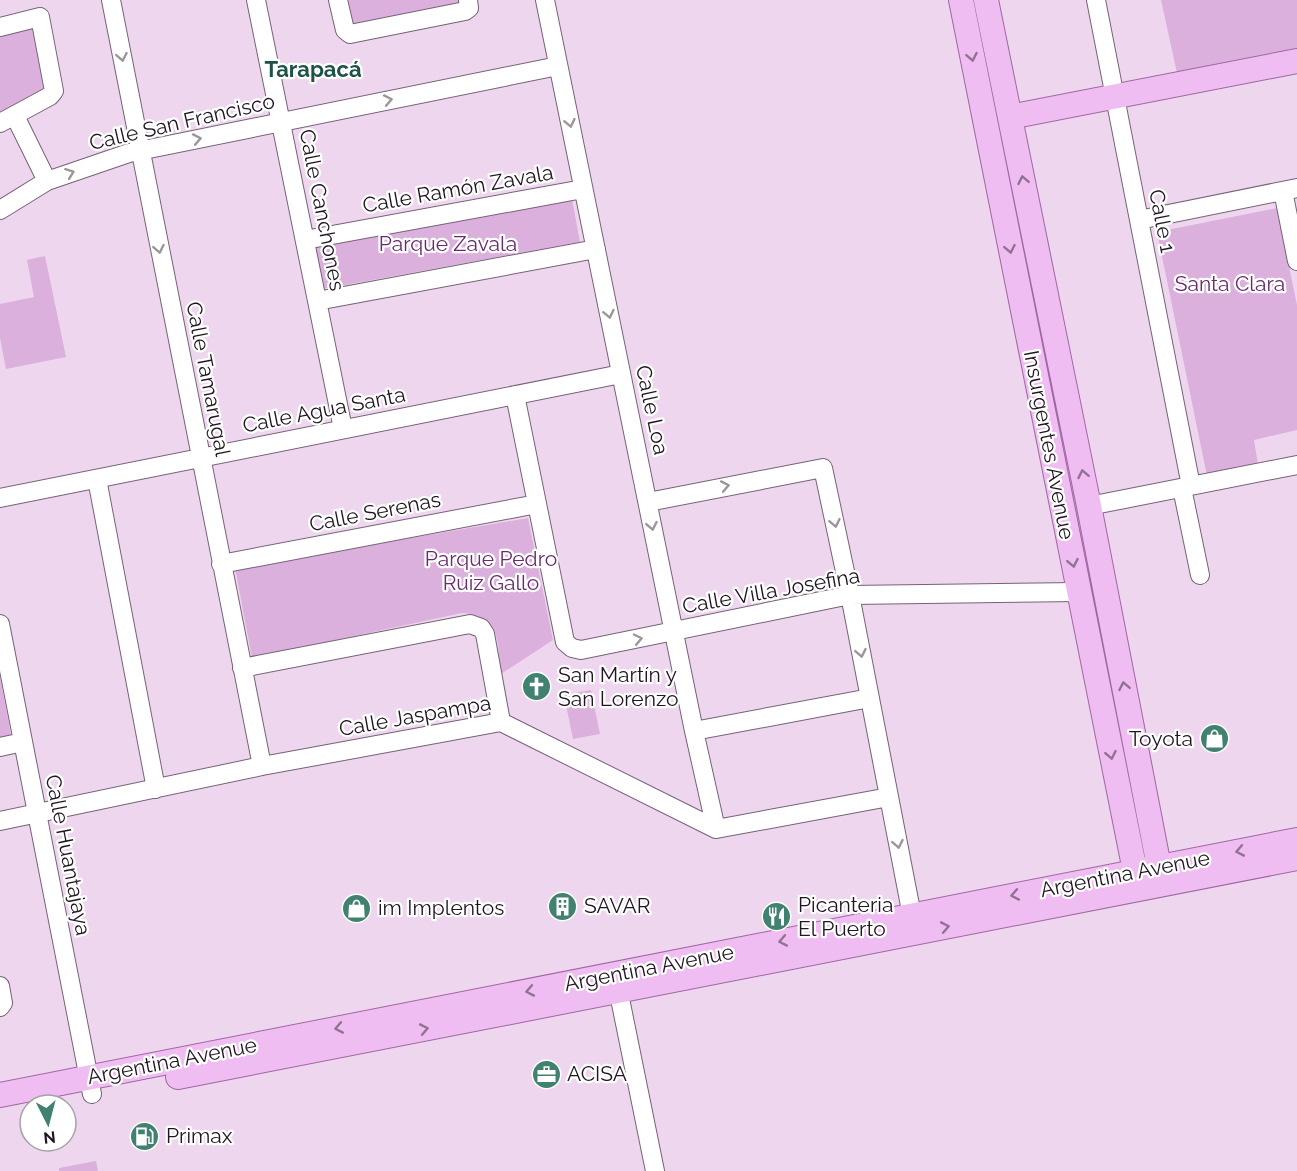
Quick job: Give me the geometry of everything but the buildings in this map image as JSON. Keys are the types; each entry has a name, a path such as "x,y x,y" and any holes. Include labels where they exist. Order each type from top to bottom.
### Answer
{"main road":[{"name":"Insurgentes Avenue","path":"961,0 1136,880"},
{"name":"Insurgentes Avenue","path":"986,0 1161,876"},
{"path":"1011,124 1116,103 1297,61"},
{"path":"1116,103 1297,74"},
{"name":"Argentina Avenue","path":"1161,876 1297,840"},
{"name":"Argentina Avenue","path":"0,1095 90,1086 1136,880 1297,858"},
{"name":"Argentina Avenue","path":"70,1093 90,1086"},
{"path":"0,1112 18,1108"}],"street":[{"name":"Calle Tamarugal","path":"111,0 262,766"},
{"name":"Calle Canchones","path":"256,0 343,429"},
{"path":"338,0 345,30 350,34 465,11 470,8 468,0"},
{"name":"Calle Loa","path":"545,0 716,829"},
{"name":"Calle 1","path":"1096,0 1139,220 1187,487 1200,575"},
{"path":"0,27 40,17 53,94 7,119 47,181"},
{"name":"Calle San Francisco","path":"0,210 47,181 140,150 558,66"},
{"name":"Calle Ramón Zavala","path":"305,240 583,189"},
{"path":"1139,220 1290,189 1297,261"},
{"path":"317,301 596,249"},
{"name":"Calle Agua Santa","path":"0,498 621,374"},
{"path":"515,395 537,504"},
{"path":"1089,507 1297,465"},
{"path":"648,502 821,467 850,595 914,924"},
{"path":"97,478 156,789"},
{"name":"Calle Villa Josefina","path":"537,504 565,642 581,651 850,595 1079,592"},
{"name":"Calle Serenas","path":"221,564 537,504"},
{"name":"Calle Huantajaya","path":"0,624 90,1086"},
{"path":"242,668 470,624 481,628 485,634 501,722"},
{"path":"694,731 870,698"},
{"name":"Calle Jaspampa","path":"0,821 262,766 501,722 716,829"},
{"path":"0,747 23,742"},
{"path":"716,829 889,797"},
{"path":"616,983 655,1171"},
{"path":"0,986 3,1003 0,1007"}],"green space":[{"path":"343,0 458,0 459,7 352,29"},
{"path":"967,0 978,0 1093,579 1084,581"},
{"path":"1161,0 1297,0 1297,48 1177,73"},
{"path":"32,23 49,89 0,118 0,32"},
{"name":"Parque Zavala","path":"572,199 580,242 323,289 315,247"},
{"name":"Santa Clara","path":"1277,208 1297,305 1297,430 1254,440 1258,465 1207,476 1157,232"},
{"path":"45,256 66,357 6,369 0,338 0,304 34,297 27,260"},
{"name":"Parque Pedro Ruiz Gallo","path":"528,518 553,640 501,674 497,641 491,625 475,615 462,613 252,658 235,568"},
{"path":"1094,584 1143,823 1133,824 1086,585"},
{"path":"0,677 12,740 0,742"},
{"path":"591,690 600,734 573,739 564,695"},
{"path":"96,1161 98,1171 59,1171 59,1168"}],"place":[{"name":"San Martín y San Lorenzo","path":"537,687"},
{"name":"Toyota","path":"1214,739"},
{"name":"SAVAR","path":"563,906"},
{"name":"im Implentos","path":"357,908"},
{"name":"Picanteria El Puerto","path":"777,917"},
{"name":"ACISA","path":"546,1074"},
{"name":"Primax","path":"145,1136"}],"district":[{"name":"Tarapacá","path":"313,69"}]}
